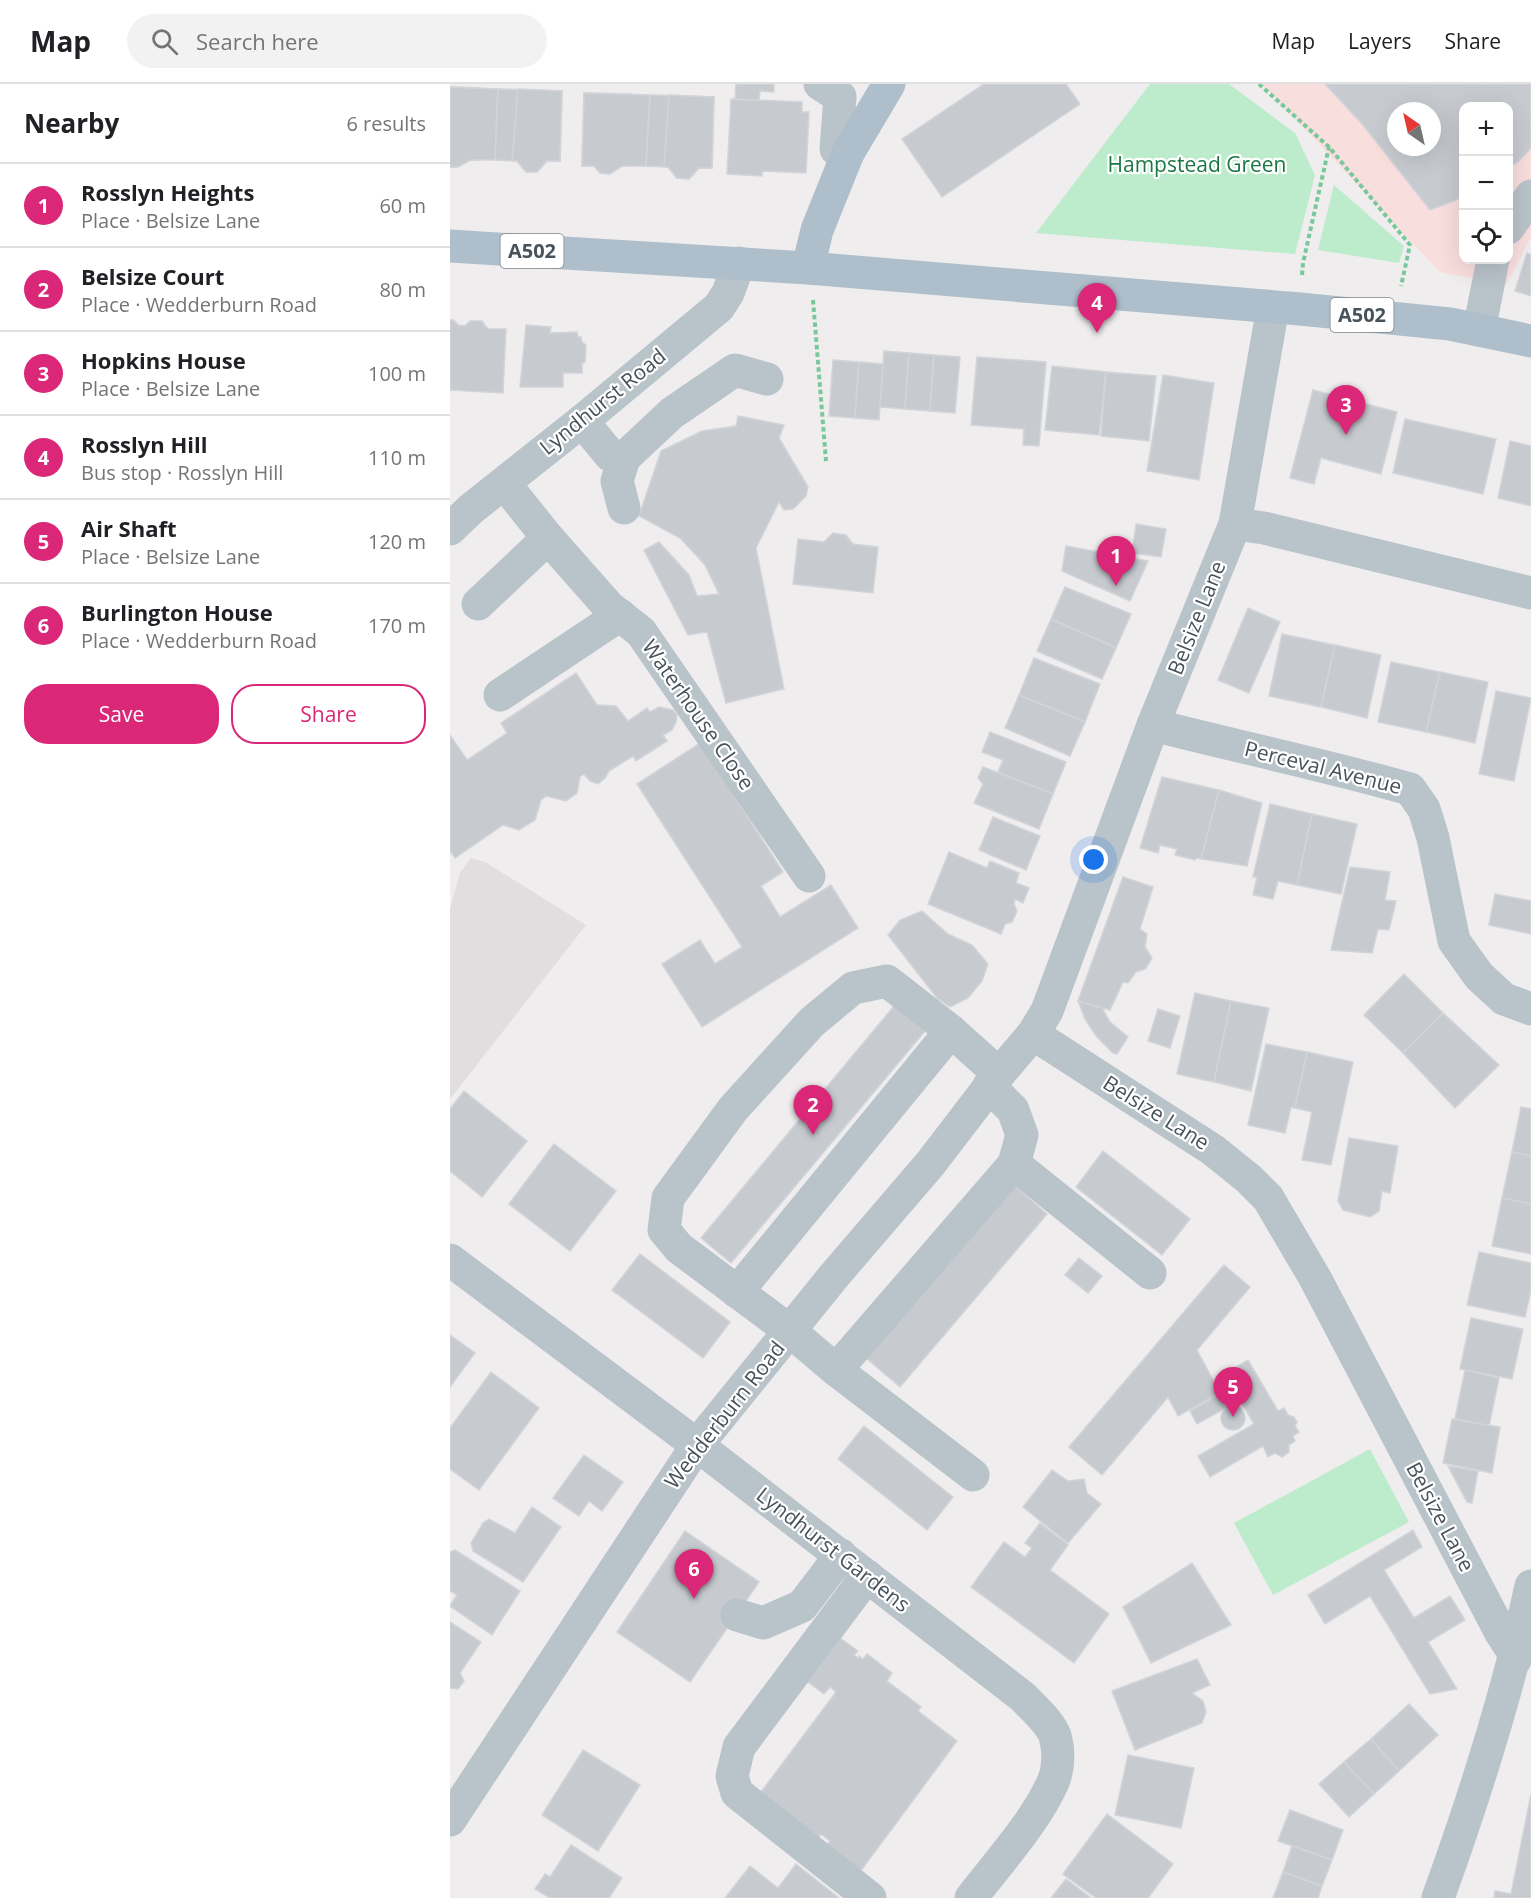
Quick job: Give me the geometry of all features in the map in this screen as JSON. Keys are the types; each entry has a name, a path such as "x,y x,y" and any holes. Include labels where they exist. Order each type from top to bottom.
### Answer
{"main road":[{"path":"808,268 817,230 848,153 889,84"},
{"name":"A502","path":"450,246 808,268 1286,308 1464,327 1531,341"}],"street":[{"path":"820,84 840,97 836,149 848,153"},
{"path":"1513,221 1531,196"},
{"name":"Lyndhurst Road","path":"450,528 719,307 728,293 739,263"},
{"path":"1464,327 1491,264"},
{"name":"Belsize Lane","path":"1286,308 1235,524 1153,725 1047,1011 1033,1034 1213,1150 1250,1179 1268,1198 1315,1278 1500,1632 1512,1650 1515,1660"},
{"path":"624,508 617,481 624,458 672,412 735,370 767,379"},
{"path":"582,421 610,455 624,458"},
{"name":"Waterhouse Close","path":"504,483 548,538 609,607 641,632 809,876"},
{"path":"1235,524 1264,528 1531,593"},
{"path":"478,604 548,538"},
{"path":"500,695 620,615"},
{"name":"Perceval Avenue","path":"1153,725 1242,748 1325,765 1410,789 1424,809 1433,838 1454,941 1479,976 1504,999 1531,1009"},
{"path":"836,1370 1014,1164 1022,1135 1013,1110 994,1080 951,1031 887,981 853,988 812,1022 733,1109 668,1197 664,1230 679,1248 790,1331 836,1370 973,1475"},
{"path":"737,1292 951,1031"},
{"name":"Wedderburn Road","path":"450,1820 697,1445 930,1164 994,1080 1033,1034"},
{"path":"1014,1164 1150,1273"},
{"name":"Lyndhurst Gardens","path":"450,1260 841,1555 1023,1697 1045,1721 1054,1735 1059,1756 1054,1780 1038,1810 971,1898"},
{"path":"737,1615 763,1623 802,1606 841,1555"},
{"path":"867,1576 739,1748 732,1776 737,1793 870,1898"},
{"path":"1438,1898 1515,1660 1531,1586"}],"path":[{"path":"1259,84 1329,147 1410,245 1400,295"},
{"path":"1286,308 1303,263 1329,147"},
{"path":"808,268 826,461"}],"shaded area":[{"path":"1262,84 1531,84 1531,237 1506,285 1440,272"},
{"path":"471,858 485,862 586,925 450,1099 450,909 460,873"}],"green space":[{"name":"Hampstead Green","path":"1150,84 1229,84 1295,133 1315,175 1295,254 1036,233"},
{"path":"1334,185 1404,246 1399,263 1318,250"},
{"path":"1370,1449 1409,1522 1273,1595 1234,1523"}],"building":[{"path":"736,84 774,84 774,92 760,91 759,101 735,100"},
{"path":"984,84 1066,84 1080,104 942,197 902,139"},
{"path":"1325,84 1531,84 1531,148 1513,165 1513,102 1459,102 1459,199 1430,210 1387,156 1441,156 1441,102 1387,102 1387,155 1363,125"},
{"path":"450,87 480,88 476,160 470,160 458,167 450,167"},
{"path":"450,87 498,89 495,160 470,160 458,167 450,167"},
{"path":"498,89 562,91 560,161 547,161 537,172 526,172 517,161 495,160"},
{"path":"518,89 562,91 560,161 547,161 537,172 526,172 517,161 512,161"},
{"path":"584,93 631,94 627,166 622,166 610,174 600,173 594,166 582,166"},
{"path":"584,93 650,95 646,166 622,166 610,174 600,173 594,166 582,166"},
{"path":"650,95 714,97 712,168 699,168 689,179 677,178 668,167 646,166"},
{"path":"669,95 714,97 712,168 699,168 689,179 677,178 668,167 664,167"},
{"path":"731,99 802,102 802,112 809,112 806,173 762,171 762,176 727,174"},
{"path":"1527,253 1531,255 1531,296 1515,291"},
{"path":"450,320 465,326 470,321 482,321 488,329 506,329 503,393 450,390"},
{"path":"526,325 551,327 550,333 577,332 578,337 581,337 582,342 586,345 582,373 563,373 563,387 520,387"},
{"path":"884,351 909,353 905,409 880,407"},
{"path":"909,353 934,355 930,411 905,409"},
{"path":"934,355 960,357 955,413 930,411"},
{"path":"977,357 1046,362 1039,446 1023,445 1024,429 971,425"},
{"path":"833,360 859,362 855,418 829,416"},
{"path":"859,362 883,364 879,420 855,418"},
{"path":"1052,366 1106,372 1099,435 1045,430"},
{"path":"1106,372 1156,376 1149,441 1101,436"},
{"path":"1163,375 1214,383 1199,480 1147,471"},
{"path":"1313,390 1397,412 1381,474 1321,458 1314,484 1290,478"},
{"path":"738,416 784,425 779,438 808,487 806,496 793,509 784,510 779,502 756,548 784,689 726,703 707,632 688,635 644,550 659,542 689,575 697,596 719,594 705,565 680,538 639,516 661,451 702,431 736,426"},
{"path":"1405,419 1496,439 1483,494 1393,473"},
{"path":"1510,441 1531,446 1531,506 1498,498"},
{"path":"1136,524 1166,529 1161,557 1132,553"},
{"path":"833,533 846,535 853,544 878,547 873,593 793,584 798,539 824,542"},
{"path":"1066,546 1148,561 1130,601 1062,571"},
{"path":"1065,587 1131,614 1116,648 1051,619"},
{"path":"1248,608 1280,622 1249,693 1218,680"},
{"path":"1051,619 1116,648 1102,679 1037,651"},
{"path":"1282,634 1335,645 1321,707 1269,696"},
{"path":"1335,645 1381,655 1367,718 1321,707"},
{"path":"1034,658 1100,684 1085,722 1019,695"},
{"path":"1391,662 1440,672 1426,732 1378,722"},
{"path":"1440,672 1488,682 1475,743 1426,732"},
{"path":"576,673 597,705 616,706 628,721 647,708 650,712 659,707 673,710 677,715 676,722 672,730 663,735 667,741 636,761 633,756 609,771 598,784 590,781 584,774 580,777 577,793 566,801 546,796 541,800 535,820 519,830 503,825 455,858 450,851 450,735 467,760 507,733 501,723"},
{"path":"1496,691 1531,698 1514,781 1479,774"},
{"path":"1019,695 1085,722 1070,756 1005,728"},
{"path":"990,732 1066,762 1053,794 998,772 1003,760 982,752"},
{"path":"700,743 783,872 761,886 780,917 831,885 858,928 702,1027 662,964 700,940 715,964 742,947 637,784"},
{"path":"983,767 1053,794 1039,829 974,803 983,784 978,778"},
{"path":"1162,777 1219,790 1201,859 1196,858 1195,860 1175,855 1177,849 1160,845 1158,853 1140,848"},
{"path":"1219,790 1262,803 1247,866 1201,859"},
{"path":"1270,804 1312,814 1297,885 1278,881 1273,899 1253,895 1257,877 1253,877"},
{"path":"1312,814 1357,824 1341,894 1297,885"},
{"path":"993,817 1040,836 1026,870 979,850"},
{"path":"949,852 987,868 990,861 1019,873 1016,883 1029,888 1023,903 1015,899 1014,904 1017,911 1012,922 1005,924 1001,934 928,904"},
{"path":"1350,867 1390,872 1385,900 1396,901 1389,930 1378,929 1372,953 1331,950"},
{"path":"1123,877 1153,887 1140,929 1147,934 1145,947 1152,958 1145,969 1136,972 1128,983 1123,982 1110,1010 1078,1001"},
{"path":"1495,894 1531,901 1531,934 1489,925"},
{"path":"922,911 948,934 972,945 988,964 982,981 968,998 950,1007 937,998 888,935 900,920"},
{"path":"1404,974 1443,1013 1403,1053 1364,1015"},
{"path":"1195,993 1231,1001 1214,1082 1177,1074"},
{"path":"1078,1001 1102,1008 1110,1022 1128,1037 1117,1054 1113,1053 1096,1036 1085,1019"},
{"path":"1231,1001 1269,1008 1251,1091 1214,1082"},
{"path":"894,1006 925,1031 731,1263 701,1238"},
{"path":"1158,1009 1180,1016 1170,1048 1148,1041"},
{"path":"1443,1013 1499,1065 1455,1108 1403,1053"},
{"path":"1266,1044 1307,1052 1295,1108 1291,1107 1285,1133 1248,1125"},
{"path":"1307,1052 1353,1062 1331,1165 1302,1160 1312,1112 1295,1108"},
{"path":"464,1091 527,1141 482,1197 450,1171 450,1109"},
{"path":"1521,1107 1531,1109 1531,1156 1512,1152"},
{"path":"1349,1138 1398,1146 1390,1193 1382,1191 1379,1211 1370,1217 1343,1210 1338,1201"},
{"path":"554,1144 616,1191 570,1251 509,1204"},
{"path":"1103,1151 1190,1219 1162,1255 1076,1187"},
{"path":"1512,1152 1531,1156 1531,1204 1502,1198"},
{"path":"1014,1185 1047,1214 900,1387 866,1358"},
{"path":"1502,1198 1531,1204 1531,1254 1492,1246"},
{"path":"1479,1252 1531,1263 1531,1290 1525,1317 1467,1305"},
{"path":"640,1254 730,1322 703,1358 612,1290"},
{"path":"1079,1258 1102,1276 1088,1293 1065,1275"},
{"path":"1224,1265 1250,1287 1197,1350 1220,1393 1178,1416 1168,1397 1102,1475 1069,1447"},
{"path":"1471,1318 1523,1329 1512,1379 1460,1369"},
{"path":"450,1335 475,1353 450,1387"},
{"path":"1248,1360 1278,1411 1284,1408 1288,1415 1294,1417 1297,1422 1295,1426 1299,1432 1293,1436 1295,1441 1289,1445 1289,1452 1282,1457 1275,1453 1268,1457 1263,1446 1210,1477 1198,1456 1254,1424 1240,1400 1197,1424 1190,1411 1233,1386 1226,1373"},
{"path":"1465,1370 1499,1378 1489,1426 1455,1419"},
{"path":"491,1372 539,1408 479,1490 450,1469 450,1428"},
{"path":"1233,1406 1242,1409 1245,1418 1242,1427 1233,1430 1224,1427 1221,1418 1224,1409"},
{"path":"1452,1419 1500,1427 1492,1473 1443,1463"},
{"path":"864,1426 953,1497 927,1530 838,1459"},
{"path":"584,1455 623,1482 602,1511 589,1501 579,1516 553,1498"},
{"path":"1448,1466 1478,1471 1472,1503 1467,1502"},
{"path":"1052,1470 1068,1481 1084,1479 1087,1493 1101,1504 1068,1543 1023,1507"},
{"path":"532,1507 561,1527 523,1582 473,1551 471,1543 483,1523 489,1519 515,1533"},
{"path":"1040,1523 1068,1545 1050,1570 1109,1614 1074,1663 971,1587 1004,1542 1025,1557 1032,1548 1025,1543"},
{"path":"1413,1530 1422,1547 1384,1570 1414,1618 1450,1596 1465,1620 1428,1642 1457,1689 1430,1694 1370,1596 1325,1624 1308,1595"},
{"path":"685,1531 759,1582 690,1682 617,1632"},
{"path":"455,1550 520,1591 492,1635 450,1606 457,1595 450,1591 450,1552"},
{"path":"1192,1563 1231,1625 1151,1663 1123,1607"},
{"path":"450,1622 481,1642 460,1673 464,1681 458,1689 450,1688"},
{"path":"840,1638 858,1651 854,1655 858,1658 859,1656 863,1659 867,1654 892,1673 887,1681 921,1707 918,1711 957,1741 860,1872 826,1847 830,1841 821,1834 815,1843 758,1796 836,1692 830,1687 824,1694 808,1682"},
{"path":"1197,1659 1210,1685 1192,1693 1203,1701 1206,1712 1202,1723 1135,1750 1112,1691"},
{"path":"1409,1704 1438,1735 1399,1771 1371,1739"},
{"path":"1371,1739 1399,1771 1374,1794 1344,1762"},
{"path":"583,1750 640,1785 598,1851 542,1815"},
{"path":"1128,1755 1194,1768 1181,1828 1115,1815"},
{"path":"1344,1762 1374,1794 1349,1817 1319,1784"},
{"path":"1531,1794 1531,1898 1494,1898 1495,1891 1511,1894"},
{"path":"1290,1810 1343,1830 1332,1860 1278,1841"},
{"path":"1107,1814 1173,1864 1148,1898 1096,1898 1063,1874"},
{"path":"571,1845 622,1878 609,1898 550,1898 535,1889 545,1874 550,1877"},
{"path":"1292,1846 1332,1860 1322,1886 1283,1872"},
{"path":"796,1864 839,1898 725,1898 750,1866 778,1888"},
{"path":"1283,1872 1322,1886 1318,1898 1273,1898"},
{"path":"1066,1879 1091,1898 1051,1898"}],"place":[{"name":"Rosslyn Hill","path":"1097,333"},
{"name":"Hopkins House","path":"1346,435"},
{"name":"Rosslyn Heights","path":"1116,586"},
{"name":"Belsize Court","path":"813,1135"},
{"name":"Air Shaft","path":"1233,1417"},
{"name":"Burlington House","path":"694,1599"}]}
